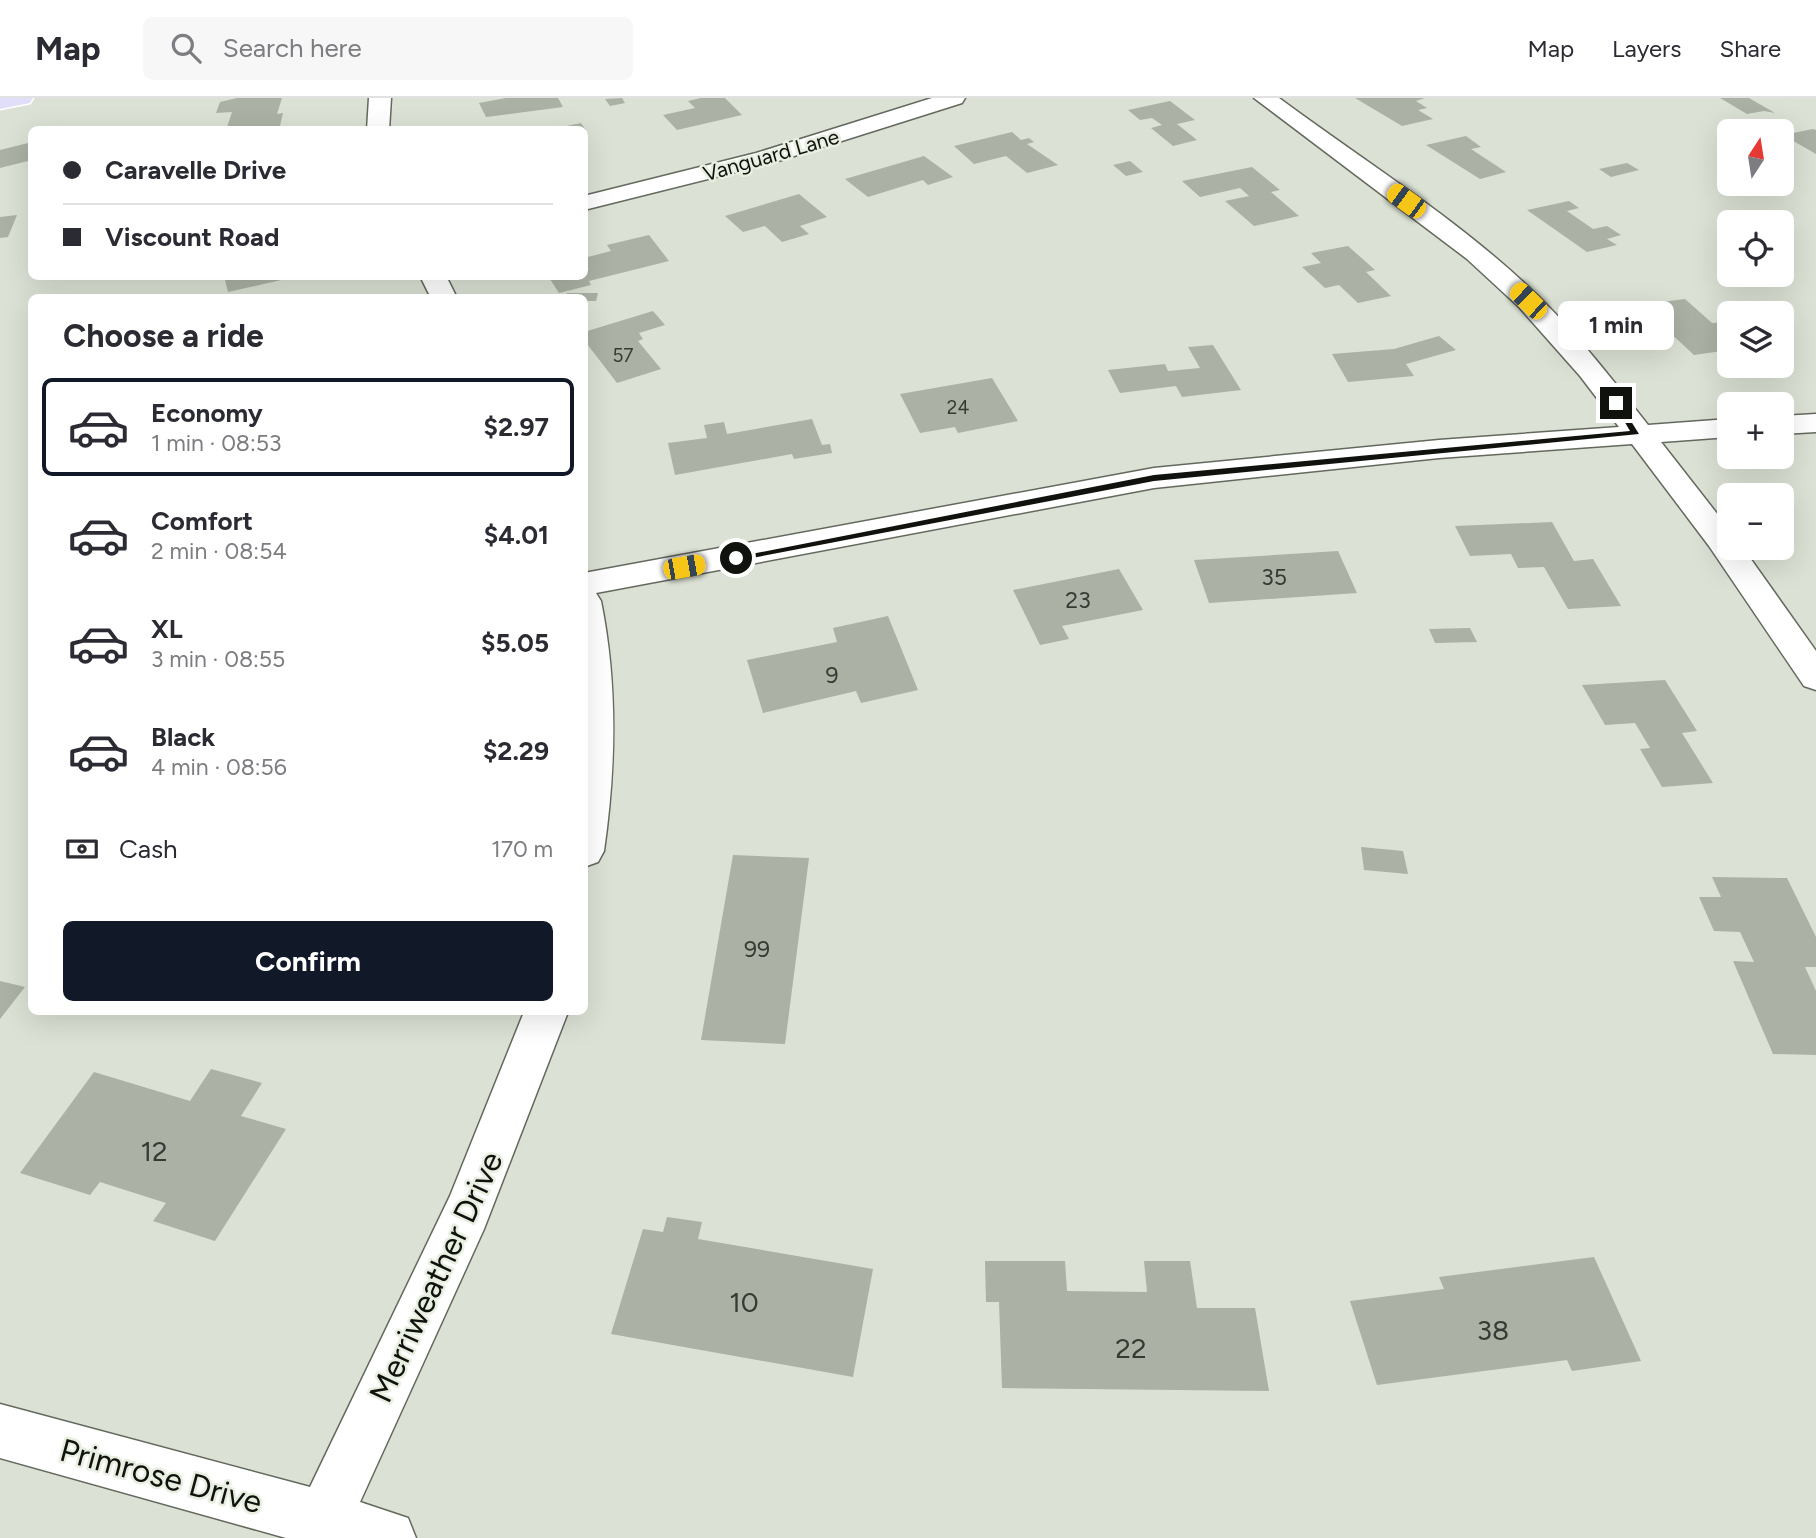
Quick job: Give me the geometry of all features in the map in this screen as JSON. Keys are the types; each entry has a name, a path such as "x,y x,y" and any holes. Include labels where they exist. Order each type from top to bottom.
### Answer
{"main road":[{"path":"0,103 22,98"}],"street":[{"path":"378,126 380,98"},
{"name":"Vanguard Lane","path":"588,202 764,158 954,98"},
{"path":"1265,98 1423,214 1510,283 1590,370 1720,539 1816,677"},
{"path":"1794,424 1816,423"},
{"path":"588,583 1154,478 1636,433 1717,429"},
{"path":"588,617 595,645 597,683 594,767 588,817"},
{"name":"Merriweather Drive","path":"319,1528 471,1206 516,1100 545,1015"},
{"name":"Primrose Drive","path":"0,1431 319,1528 388,1538"}],"building":[{"path":"237,98 282,98 277,114 283,113 280,126 227,126 232,112 216,113 220,102"},
{"path":"506,98 558,98 563,107 486,117 479,103"},
{"path":"622,98 625,103 610,106 605,99"},
{"path":"725,98 742,115 677,130 663,115 695,108 688,101"},
{"path":"1355,98 1425,98 1416,101 1427,108 1418,110 1433,119 1402,126"},
{"path":"1720,98 1749,98 1775,113 1764,111 1747,114"},
{"path":"1170,101 1195,120 1177,124 1197,140 1173,146 1151,128 1162,125 1152,118 1140,120 1128,110"},
{"path":"1816,130 1816,154 1794,141 1794,133"},
{"path":"1012,132 1021,140 1029,138 1034,142 1027,144 1058,165 1027,173 1006,156 974,164 954,146"},
{"path":"1466,136 1481,147 1471,149 1506,172 1480,179 1426,145"},
{"path":"28,143 28,161 0,168 0,150"},
{"path":"924,156 953,177 928,185 923,180 868,197 845,179"},
{"path":"1130,161 1143,172 1126,176 1113,165"},
{"path":"1627,163 1639,170 1611,177 1599,169"},
{"path":"1252,167 1280,190 1271,192 1299,216 1254,226 1225,201 1249,196 1240,188 1200,197 1182,181"},
{"path":"799,194 827,217 800,226 809,234 782,242 765,226 743,232 725,216"},
{"path":"1569,201 1579,208 1567,211 1593,229 1607,226 1621,235 1607,239 1617,245 1587,252 1527,210"},
{"path":"17,215 8,237 0,238 0,217"},
{"path":"649,235 669,261 589,281 591,285 559,293 551,280 588,280 588,257 611,251 607,245"},
{"path":"1348,246 1375,270 1366,272 1391,296 1358,303 1339,285 1325,288 1302,267 1321,263 1311,253"},
{"path":"225,280 281,280 228,292"},
{"path":"598,293 596,301 588,301 588,294 567,294"},
{"path":"1685,299 1712,323 1717,323 1717,352 1694,355 1652,316 1657,315 1645,304"},
{"path":"653,311 665,325 639,333 643,339 638,341 661,369 617,383 588,345 588,331"},
{"path":"1439,336 1456,350 1406,364 1414,376 1348,382 1332,354 1394,349"},
{"path":"1213,345 1241,390 1182,397 1176,386 1120,393 1108,370 1165,364 1168,371 1200,368 1188,347"},
{"path":"992,378 1018,421 958,433 955,427 920,433 900,394"},
{"path":"812,419 822,445 830,444 832,453 794,459 792,454 675,475 668,443 707,438 704,425 724,422 727,434"},
{"path":"1552,522 1574,561 1593,559 1621,606 1568,609 1544,567 1518,568 1511,554 1470,556 1455,526"},
{"path":"1338,551 1357,593 1209,603 1194,560"},
{"path":"1119,569 1143,610 1062,626 1069,639 1040,645 1013,590"},
{"path":"888,616 918,690 861,703 856,691 763,713 747,660 837,642 833,628"},
{"path":"1470,628 1477,642 1435,643 1429,629"},
{"path":"1665,680 1697,731 1682,733 1713,783 1662,787 1640,749 1650,748 1635,723 1605,725 1582,685"},
{"path":"1361,847 1403,851 1408,874 1364,870"},
{"path":"733,855 809,858 785,1044 701,1040"},
{"path":"1712,877 1787,878 1816,937 1816,967 1805,967 1816,991 1816,1055 1773,1054 1733,961 1754,962 1740,932 1714,931 1699,897 1721,897"},
{"path":"0,981 25,987 0,1019"},
{"path":"211,1069 262,1083 241,1116 286,1129 215,1241 153,1221 166,1203 100,1182 90,1195 20,1173 94,1072 190,1101"},
{"path":"667,1217 702,1222 698,1239 873,1269 853,1377 611,1334 643,1229 663,1232"},
{"path":"1594,1257 1641,1361 1572,1371 1567,1360 1377,1385 1350,1301 1444,1289 1439,1277"},
{"path":"985,1261 1065,1261 1067,1291 1147,1292 1144,1261 1190,1261 1197,1308 1255,1308 1269,1391 1002,1388 999,1302 986,1302"}],"route":[{"path":"736,558 1016,502 1154,478 1438,449 1636,433 1616,403"}]}
